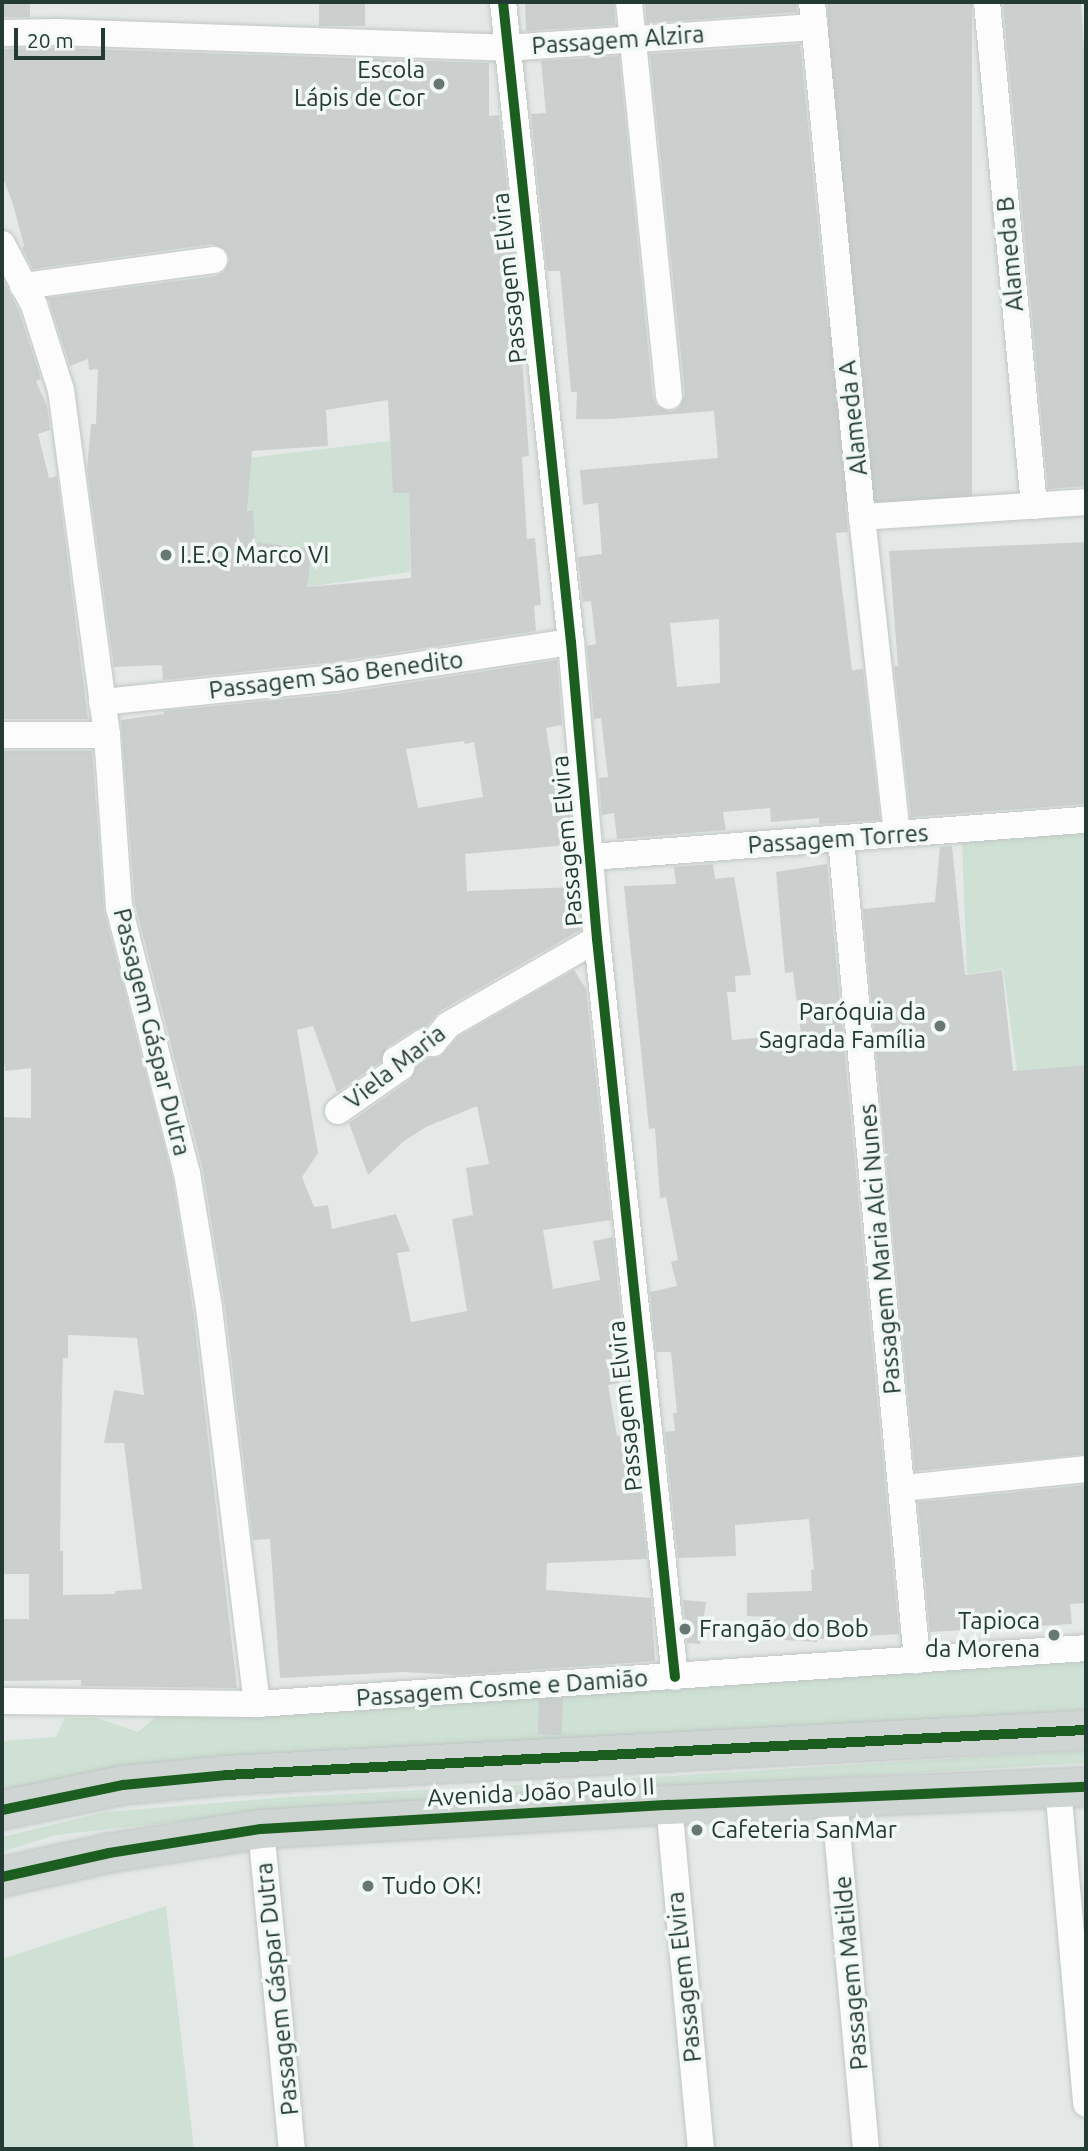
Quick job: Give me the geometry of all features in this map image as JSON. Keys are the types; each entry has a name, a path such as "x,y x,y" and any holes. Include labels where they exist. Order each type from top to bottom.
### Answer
{"main road":[{"name":"Avenida João Paulo II","path":"2,1810 124,1786 226,1775 1086,1730"},
{"name":"Avenida João Paulo II","path":"2,1877 108,1853 261,1829 669,1805 1072,1787"}],"street":[{"name":"Passagem Elvira","path":"503,2 505,48 571,642 597,939 676,1677"},
{"path":"629,2 669,396"},
{"name":"Alameda B","path":"987,2 1034,506"},
{"name":"Passagem Alzira","path":"2,33 71,32 505,48 632,39 813,14"},
{"name":"Alameda A","path":"813,14 862,517 897,834"},
{"name":"Passagem Gáspar Dutra","path":"2,244 34,305 61,390 107,735 119,907 187,1173 209,1308 257,1704"},
{"path":"23,286 214,260"},
{"path":"862,517 1086,502"},
{"name":"Passagem São Benedito","path":"102,702 335,678 571,642"},
{"path":"2,735 107,735"},
{"name":"Passagem Torres","path":"591,856 1086,820"},
{"name":"Passagem Maria Alci Nunes","path":"841,839 918,1660"},
{"name":"Viela Maria","path":"338,1111 401,1067 396,1060 422,1043 433,1044 449,1025 597,939"},
{"path":"903,1488 1086,1469"},
{"name":"Passagem Cosme e Damião","path":"2,1701 257,1704 1086,1648"},
{"path":"1072,1787 1086,2104"},
{"name":"Passagem Matilde","path":"834,1797 866,2149"},
{"name":"Passagem Elvira","path":"669,1805 701,2149"},
{"name":"Passagem Gáspar Dutra","path":"261,1829 292,2149"}],"green space":[{"path":"390,441 392,468 454,493 409,494 410,572 307,587 288,602 228,580 253,510 237,510 213,462"},
{"path":"1086,831 1086,1065 1017,1071 1003,969 967,974 962,842"},
{"path":"1086,1658 1086,1710 778,1729 2,1792 2,1741 56,1737 65,1718 97,1718 138,1732 159,1714"},
{"path":"1086,1750 1086,1763 290,1809 56,1835 2,1852 2,1837 105,1812 289,1797"},
{"path":"166,1906 194,2149 2,2149 2,1959"}],"building":[{"path":"2,2 30,2 30,17 2,17"},
{"path":"319,2 365,2 365,26 319,26"},
{"path":"525,2 614,2 615,25 526,31"},
{"path":"645,2 797,2 797,12 647,23"},
{"path":"828,2 972,2 972,502 828,502"},
{"path":"1003,2 1081,2 1086,77 1086,486 1048,489"},
{"path":"800,44 848,532 836,533 840,572 852,670 863,669 880,820 819,824 819,818 771,822 770,808 723,812 726,830 617,839 614,813 602,815 599,778 608,777 601,718 594,719 587,646 596,644 591,601 583,602 578,557 602,554 598,503 583,505 580,470 718,458 714,411 576,419 577,392 571,392 560,271 547,271 531,114 546,113 541,61 619,56 653,398 657,406 670,412 679,408 685,394 650,54","holes":["719,619 720,683 677,687 670,623"]},
{"path":"57,48 489,63 489,116 499,115 516,273 529,456 522,457 527,539 535,538 541,605 534,606 536,631 333,662 163,680 162,665 114,667 87,468 91,424 96,424 98,369 89,370 88,359 70,366 48,298 216,276 224,272 230,259 226,250 212,244 33,269 22,248 24,246 13,204 2,175 2,49","holes":["388,400 393,493 409,493 411,578 307,587 312,549 255,542 253,510 247,511 252,451 328,446 326,410"]},
{"path":"2,277 19,311 41,379 36,381 47,406 50,430 38,434 49,478 57,476 88,719 2,719"},
{"path":"1086,542 1086,804 911,817 894,666 898,666 889,551"},
{"path":"557,660 562,725 546,728 555,785 568,783 571,821 556,823 569,845 465,854 467,891 577,887 580,930 440,1011 426,1027 413,1030 387,1047 381,1062 337,1092 313,1026 297,1030 318,1153 302,1177 314,1207 328,1205 332,1229 396,1214 410,1251 397,1253 411,1322 467,1311 452,1219 473,1215 466,1168 489,1164 477,1106 426,1127 404,1141 368,1175 349,1123 410,1080 417,1065 427,1059 440,1057 458,1037 574,970 586,989 611,1220 543,1230 553,1289 600,1280 593,1241 613,1237 625,1357 615,1359 619,1383 608,1385 617,1436 634,1435 647,1559 547,1563 546,1590 651,1598 655,1661 457,1675 403,1672 280,1678 270,1539 253,1540 225,1306 203,1170 135,904 121,720 164,714 164,711 337,694","holes":["464,741 465,744 474,742 483,797 418,808 406,749"]},
{"path":"2,751 92,751 104,911 172,1176 193,1310 237,1688 81,1686 81,1680 3,1681 2,1619 29,1619 29,1574 2,1574 2,1117 31,1118 31,1068 5,1071 2,1047","holes":["68,1335 137,1338 144,1395 114,1390 104,1443 124,1443 142,1589 115,1591 115,1594 63,1595 63,1551 60,1551 62,1391 63,1358 68,1358"]},
{"path":"952,846 965,975 1002,970 1013,1071 1086,1065 1086,1454 915,1471 863,909 935,902 940,847"},
{"path":"713,864 715,879 734,877 751,975 735,976 736,992 727,992 732,1040 801,1034 793,972 785,973 776,872 827,864 899,1634 817,1639 817,1642 769,1639 770,1617 747,1616 747,1593 812,1591 811,1570 814,1569 809,1519 735,1525 736,1556 678,1558 665,1432 675,1431 673,1413 677,1413 671,1352 656,1352 650,1292 677,1286 671,1262 678,1260 666,1197 660,1198 655,1128 649,1129 624,886 676,884 674,867"},
{"path":"1086,1485 1086,1603 1070,1604 1072,1624 930,1632 918,1502"},
{"path":"683,1600 706,1602 700,1644 687,1643"},
{"path":"539,1698 563,1699 562,1735 538,1734"}],"cycle path":[{"path":"503,2 571,642 597,939 675,1677"},
{"path":"2,1810 123,1785 226,1775 1086,1730"},
{"path":"2,1877 109,1853 261,1829 669,1805 1086,1787"}],"place":[{"name":"Escola Lápis de Cor","path":"439,84"},
{"name":"I.E.Q Marco VI","path":"166,555"},
{"name":"Paróquia da Sagrada Família","path":"940,1026"},
{"name":"Frangão do Bob","path":"685,1629"},
{"name":"Tapioca da Morena","path":"1054,1635"},
{"name":"Cafeteria SanMar","path":"697,1830"},
{"name":"Tudo OK!","path":"368,1886"}]}
